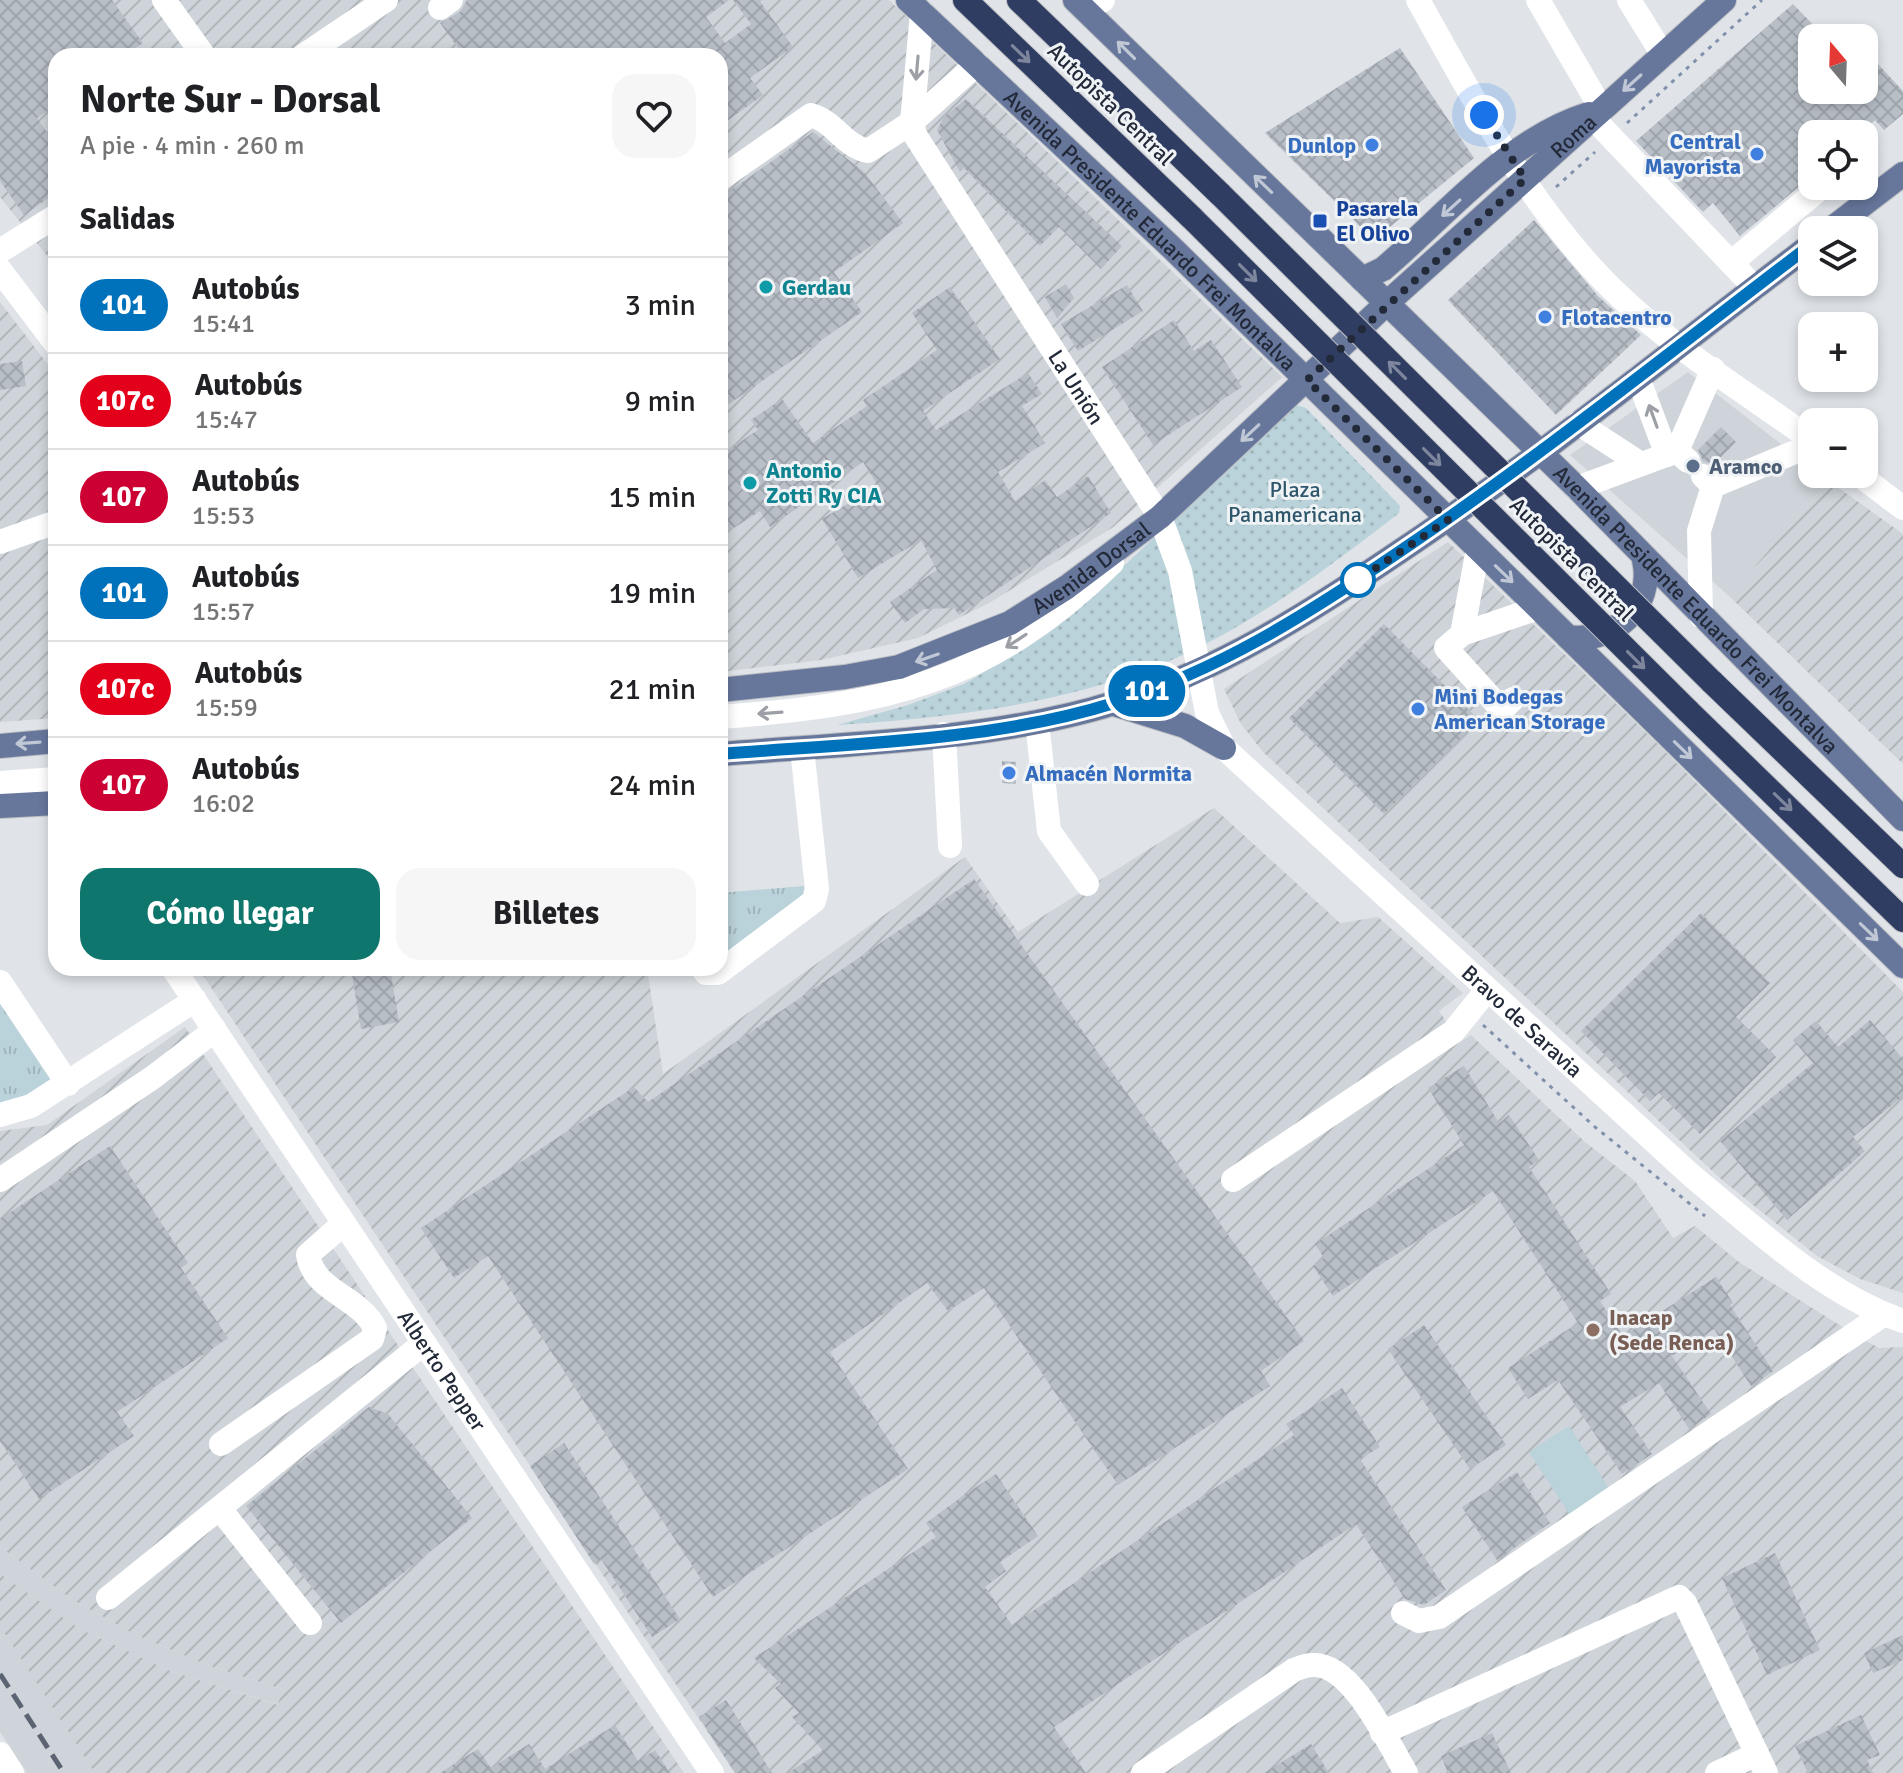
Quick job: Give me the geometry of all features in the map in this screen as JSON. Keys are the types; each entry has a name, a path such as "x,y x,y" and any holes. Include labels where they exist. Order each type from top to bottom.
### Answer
{"highway":[{"name":"Autopista Central","path":"965,0 1192,218 1903,920"},
{"name":"Autopista Central","path":"1019,0 1903,866"}],"main road":[{"name":"Roma","path":"1387,303 1663,55 1717,2"},
{"name":"Avenida Presidente Eduardo Frei Montalva","path":"1088,3 1362,279 1577,488 1644,560 1903,819"},
{"name":"Avenida Presidente Eduardo Frei Montalva","path":"915,6 1307,380 1903,966"},
{"path":"1362,279 1383,269 1510,156 1561,125 1598,114"},
{"path":"1848,216 1903,174"},
{"path":"728,753 944,734 1037,722 1114,704 1198,670 1306,614 1448,520 1541,453 1798,255"},
{"name":"Avenida Dorsal","path":"728,689 845,677 899,667 959,646 1037,607 1160,517 1387,303"},
{"path":"1568,637 1588,639 1609,633 1631,615 1644,591 1644,560"},
{"path":"1114,704 1176,722 1224,748"},
{"path":"0,746 48,742"},
{"path":"0,806 48,803"}],"street":[{"path":"164,0 198,48"},
{"path":"315,48 386,0"},
{"path":"1418,0 1525,179 1609,286 1681,346 1798,433"},
{"path":"1538,0 1610,138 1755,288"},
{"path":"1629,0 1663,55"},
{"name":"La Unión","path":"915,6 912,122 918,143 1160,517 1180,571 1198,670"},
{"path":"728,173 811,115 823,118 853,148 868,151 912,122 977,64"},
{"path":"1731,263 1806,200"},
{"path":"0,251 48,221"},
{"path":"0,270 48,333"},
{"path":"1689,466 1713,369"},
{"path":"1638,378 1689,466 1699,531 1701,616"},
{"path":"1578,423 1641,464"},
{"path":"1577,488 1641,464 1689,466 1798,446"},
{"path":"1877,488 1903,508"},
{"path":"728,716 867,701 947,678 1021,639 1075,598 1160,517"},
{"path":"0,542 48,525"},
{"path":"1462,634 1478,549"},
{"path":"1513,699 1502,710 1485,679 1446,648 1462,634 1538,608"},
{"name":"Bravo de Saravia","path":"1198,670 1207,713 1224,748 1727,1206 1801,1262 1894,1317"},
{"path":"1037,722 1049,831 1087,884"},
{"path":"944,734 950,846"},
{"path":"728,966 814,901 817,889 802,748"},
{"path":"0,768 48,765"},
{"path":"0,783 48,780"},
{"name":"Alberto Pepper","path":"178,976 712,1773"},
{"path":"0,982 68,1084"},
{"path":"1233,1180 1453,1032 1487,990"},
{"path":"0,1115 18,1113 68,1084 195,1000"},
{"path":"0,1180 152,1078 215,1030"},
{"path":"221,1444 372,1339 375,1328 368,1314 353,1300 327,1287 310,1264 308,1255 344,1223"},
{"path":"1403,1613 1419,1621 1439,1617 1894,1317"},
{"path":"108,1598 424,1343"},
{"path":"220,1509 310,1623"},
{"path":"1382,1733 1679,1597 1685,1603 1762,1764 1717,1773"},
{"path":"1143,1773 1294,1670 1313,1664 1343,1676 1406,1773"},
{"path":"0,1754 12,1773"}],"path":[{"path":"1541,200 1762,0"}],"shaded area":[{"path":"0,0 889,0 1282,377 1112,528 989,603 918,638 821,660 728,671 728,48 48,48 48,257 0,197"},
{"path":"0,302 48,365 48,719 0,722"},
{"path":"1688,372 1798,457 1798,488 1823,488 1729,596 1570,455"},
{"path":"1823,488 1839,488 1903,534 1903,764 1729,596"},
{"path":"1448,542 1661,747 1903,992 1903,1293 1860,1279 1817,1256 1722,1180 1263,752 1241,724 1224,689"},
{"path":"1214,808 1340,923 1378,917 1463,993 1439,1011 1460,1042 1471,1035 1585,1142 1635,1181 1673,1238 1695,1226 1739,1262 1857,1336 1879,1348 1903,1347 1903,1773 735,1773 203,976 648,976 663,1074 965,857 1018,932"},
{"path":"185,1027 684,1773 95,1773 0,1626 0,1574 80,1629 170,1671 278,1705 282,1689 207,1665 134,1634 73,1600 0,1547 0,1131 47,1125"},
{"path":"0,1547 73,1600 134,1634 207,1665 282,1689 279,1705 170,1671 80,1629 0,1574"},
{"path":"0,1625 96,1773 27,1773 0,1732"}],"green space":[{"name":"Plaza Panamericana","path":"1296,405 1306,408 1400,506 1399,513 1281,600 1185,654 1152,668 1075,692 957,714 837,725 908,705 964,684 1027,647 1080,607"},
{"path":"804,886 803,900 728,952 728,892"},
{"path":"0,1002 55,1085 0,1105"},
{"path":"1569,1426 1610,1490 1570,1515 1529,1452"}],"building":[{"path":"0,0 112,0 143,43 136,48 48,48 48,110 37,118 48,134 48,198 24,215 0,181"},
{"path":"467,0 729,0 706,17 725,43 751,24 733,0 759,0 793,47 750,78 763,95 728,120 728,48 458,48 440,23 460,12"},
{"path":"1793,4 1812,24 1798,24 1798,104 1878,104 1878,64 1903,91 1903,114 1884,130 1878,120 1798,120 1798,188 1740,236 1713,203 1703,212 1636,141"},
{"name":"Dunlop","path":"1400,48 1474,158 1374,240 1265,133"},
{"path":"966,99 1122,246 1101,269 1059,227 1040,246 964,168 960,172 937,130 944,117"},
{"name":"Gerdau","path":"813,132 864,172 903,223 834,272 862,312 728,404 728,192"},
{"name":"Flotacentro","path":"1534,220 1598,296 1641,335 1556,415 1448,300"},
{"path":"1066,284 1074,298 1057,318 1045,297"},
{"path":"1127,285 1143,311 1078,351 1061,324"},
{"path":"950,287 1000,359 923,411 936,430 1028,373 1042,394 1022,406 1045,443 998,472 1015,501 1045,480 1057,497 1088,476 1111,513 959,615 954,608 924,609 905,623 890,602 937,570 921,540 858,578 822,519 878,486 863,462 770,527 760,511 728,532 728,450 758,430 751,420 782,399 813,443 867,406 863,400 937,350 912,313"},
{"path":"1174,320 1194,351 1211,340 1242,387 1153,445 1102,367"},
{"path":"22,361 26,386 0,390 0,364"},
{"path":"1721,427 1736,442 1713,465 1703,461 1698,450"},
{"path":"1384,624 1479,720 1384,814 1289,718"},
{"name":"Almacén Normita","path":"1002,761 1016,762 1016,784 1002,783"},
{"path":"974,879 1304,1341 1261,1371 1270,1386 1118,1485 984,1288 948,1311 927,1283 830,1352 908,1469 713,1597 488,1256 454,1278 421,1228 634,1087 648,1102"},
{"path":"1701,913 1770,983 1736,1017 1776,1057 1700,1134 1659,1093 1650,1101 1581,1031"},
{"path":"352,976 391,976 399,1022 361,1029"},
{"path":"1870,1020 1903,1059 1903,1096 1853,1137 1865,1151 1787,1220 1720,1141 1813,1063 1793,1040 1816,1021 1838,1047"},
{"path":"1464,1066 1499,1123 1509,1115 1539,1160 1529,1167 1611,1294 1600,1301 1623,1336 1716,1277 1733,1303 1730,1305 1773,1371 1751,1386 1714,1329 1672,1356 1711,1414 1689,1429 1659,1383 1620,1407 1652,1454 1622,1474 1558,1380 1528,1399 1508,1368 1578,1323 1493,1191 1333,1296 1313,1266 1324,1258 1315,1244 1464,1145 1428,1088"},
{"path":"110,1146 188,1263 181,1268 228,1338 117,1412 134,1436 39,1499 0,1441 0,1219"},
{"path":"1424,1325 1506,1445 1470,1469 1388,1349"},
{"path":"1342,1388 1380,1447 1360,1459 1446,1590 1424,1605 1405,1599 1356,1524 1054,1727 1086,1773 788,1773 823,1750 792,1717 799,1713 775,1688 781,1684 754,1658 936,1537 926,1523 964,1495 996,1474 1038,1536 1000,1562 1006,1571 985,1587 1012,1625 1294,1435 1286,1424"},
{"path":"369,1407 388,1414 472,1518 341,1623 246,1506"},
{"path":"564,1443 680,1619 652,1637 601,1559 594,1564 530,1466"},
{"path":"1517,1472 1550,1523 1497,1560 1462,1507"},
{"path":"1775,1553 1820,1650 1767,1675 1722,1578"},
{"path":"1903,1635 1903,1660 1873,1673 1864,1653"},
{"path":"726,1700 772,1773 735,1773 699,1717"},
{"path":"1861,1715 1880,1755 1867,1760 1873,1773 1808,1773 1795,1746"},
{"path":"615,1725 638,1761 655,1750 670,1773 440,1773 478,1749 491,1768 529,1744 545,1769"},
{"path":"1492,1733 1511,1773 1448,1773 1441,1756"},
{"path":"1311,1744 1329,1773 1264,1773"}],"railway":[{"path":"0,1674 64,1773"}],"bus line":[{"name":"101","path":"728,753 944,734 1037,722 1114,704 1227,657 1306,614 1448,520 1541,453 1798,255"}],"place":[{"name":"Dunlop","path":"1372,145"},
{"name":"Central Mayorista","path":"1757,154"},
{"name":"Pasarela El Olivo","path":"1320,221"},
{"name":"Gerdau","path":"766,287"},
{"name":"Flotacentro","path":"1545,317"},
{"name":"Aramco","path":"1693,466"},
{"name":"Antonio Zotti Ry CIA","path":"750,483"},
{"name":"Mini Bodegas American Storage","path":"1418,709"},
{"name":"Almacén Normita","path":"1009,773"},
{"name":"Inacap (Sede Renca)","path":"1593,1330"}],"route":[{"path":"1358,580 1355,582 1448,520 1307,380 1525,179 1484,115"}]}
